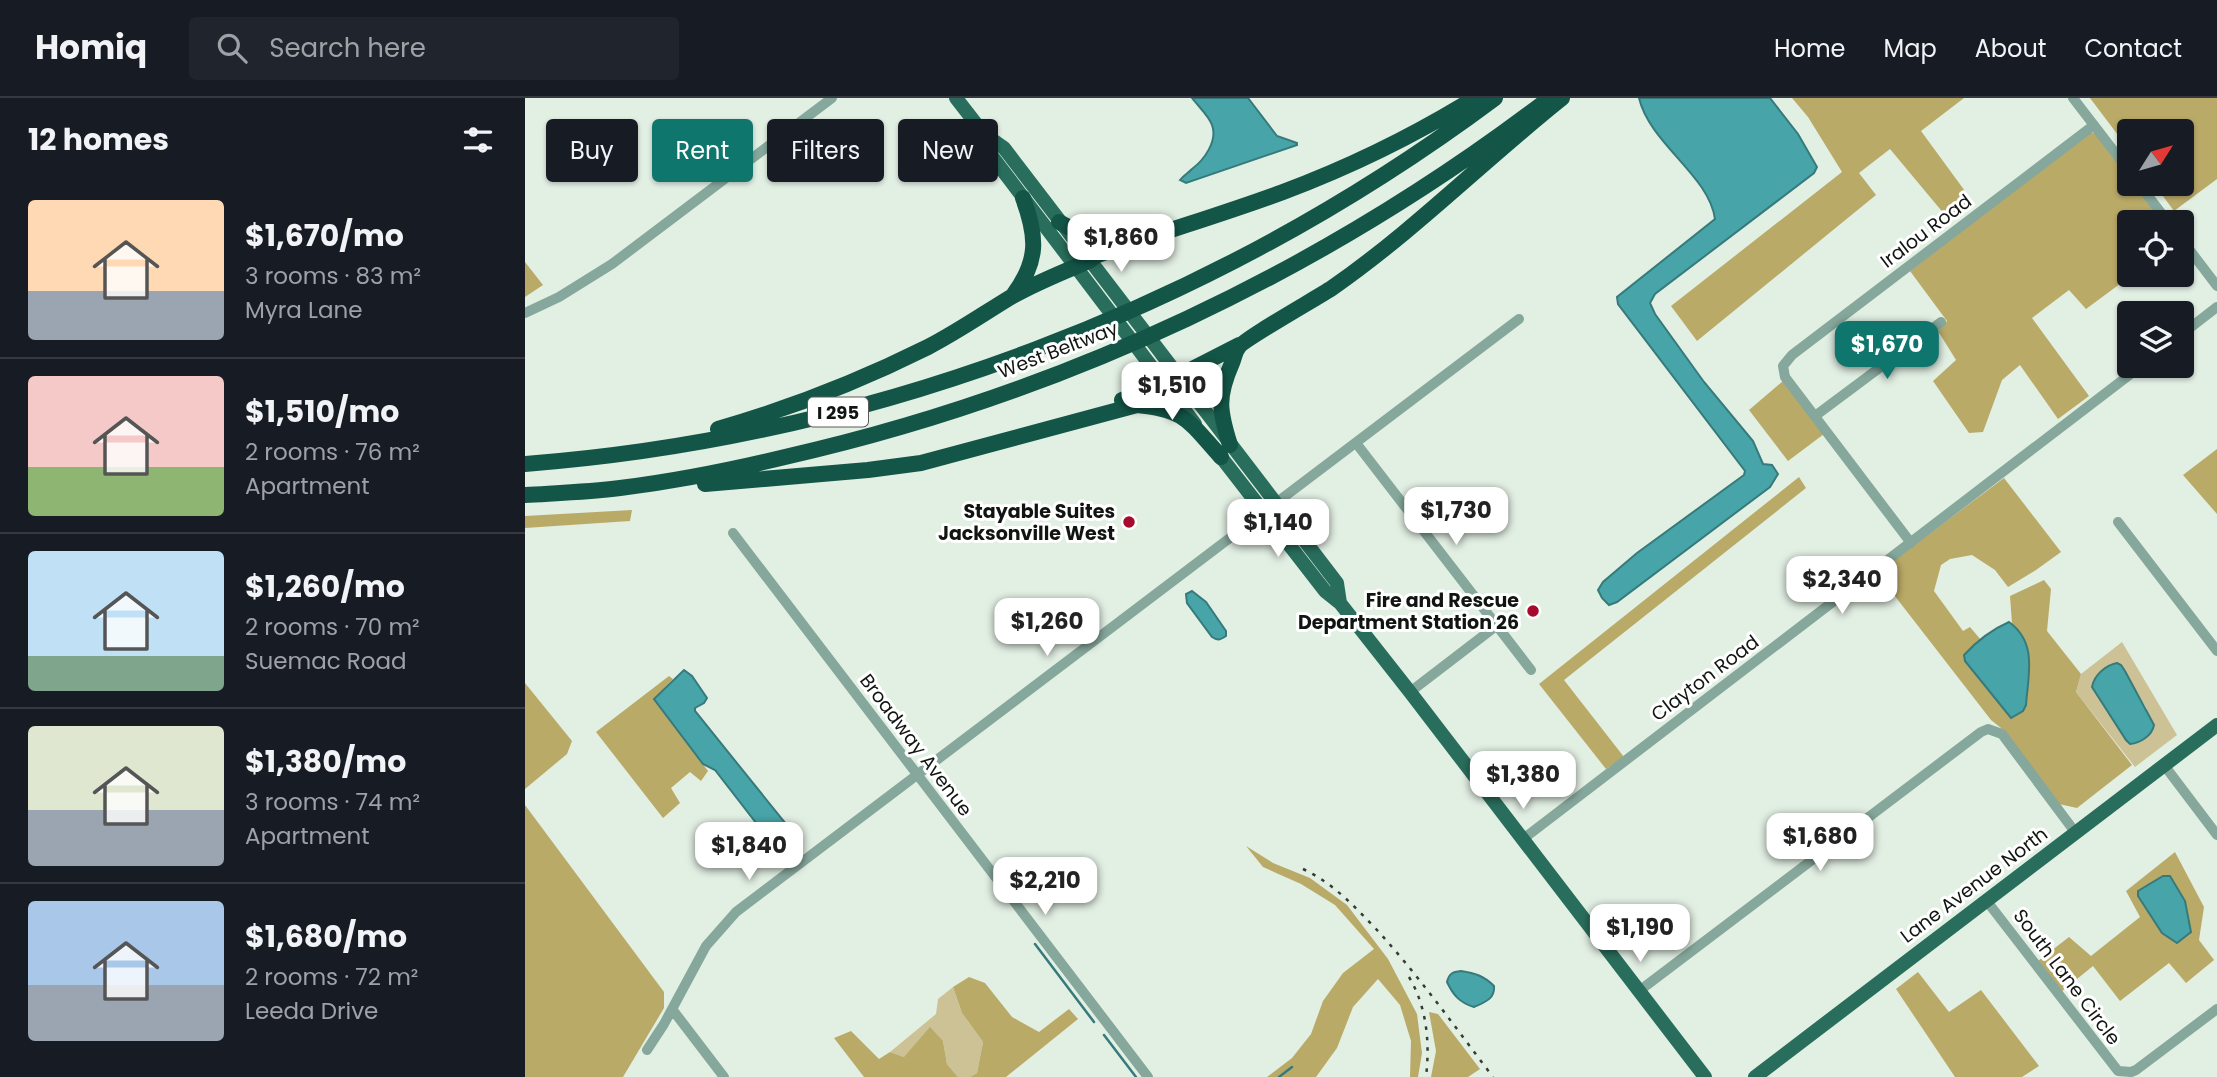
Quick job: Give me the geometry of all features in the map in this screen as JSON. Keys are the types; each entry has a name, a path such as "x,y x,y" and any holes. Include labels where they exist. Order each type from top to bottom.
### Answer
{"highway":[{"path":"572,460 717,429 777,412 833,391 964,328 1013,296 1095,256 1282,192 1342,168 1440,119 1475,98"},
{"name":"West Beltway","path":"525,464 701,442 849,409 1010,359 1094,326 1236,260 1327,209 1431,144 1495,98"},
{"name":"West Beltway","path":"525,495 619,488 730,470 860,439 977,404 1112,353 1281,273 1341,239 1457,165 1551,98"},
{"path":"1021,436 1144,393 1198,368 1322,295 1377,256 1562,98"},
{"path":"1013,296 1025,279 1033,259 1034,232 1023,198"},
{"path":"1059,222 1106,243 1133,243"},
{"path":"1226,451 1221,403 1226,376 1239,345"},
{"path":"619,488 666,488 921,463 1137,405 1174,411 1226,451"}],"main road":[{"path":"956,98 972,119"},
{"path":"998,144 1004,148 1059,222 1082,264"},
{"path":"998,164 1023,198 1082,264 1270,508 1325,591 1341,603 1705,1077"},
{"name":"Lane Avenue North","path":"1755,1077 2217,725"}],"street":[{"path":"525,313 559,297 612,264 832,98"},
{"path":"2073,98 2117,155"},
{"name":"Iralou Road","path":"1815,416 1785,377 1783,366 1792,355 2094,125"},
{"path":"2148,196 2159,210"},
{"path":"2194,256 2217,286"},
{"path":"2194,325 2217,307"},
{"path":"647,1049 706,946 736,912 1519,319"},
{"path":"1911,543 1815,416 1941,322"},
{"name":"Clayton Road","path":"1523,839 2125,378"},
{"path":"1356,443 1531,670"},
{"path":"2118,522 2217,652"},
{"name":"Broadway Avenue","path":"733,533 1148,1077"},
{"path":"1410,692 1496,626"},
{"path":"1639,991 1981,732 1996,730 2002,734 2075,832"},
{"path":"2164,765 2217,835"},
{"name":"South Lane Circle","path":"1986,900 2113,1066 2122,1072 2136,1070 2217,1009"},
{"path":"672,1009 724,1077"}],"shaded area":[{"path":"1792,98 1964,98 1921,131 1973,202 1950,221 1890,149 1859,173 1876,195 1697,341 1671,306 1842,172 1808,117"},
{"path":"2090,98 2217,98 2217,179 2195,195 2195,119 2117,119 2117,134"},
{"path":"2087,133 2096,133 2117,161 2117,196 2143,196 2153,210 2117,210 2117,286 2086,309 2069,290 2032,318 2089,396 2058,419 2020,365 2002,380 1983,432 1969,433 1933,381 1956,360 1938,331 1947,321 1910,271"},
{"path":"2163,196 2194,196 2175,210"},
{"path":"525,262 543,285 525,297"},
{"path":"1783,381 1824,434 1788,461 1749,410"},
{"path":"2217,449 2217,514 2183,475"},
{"path":"1799,477 1806,488 1564,680 1624,757 1606,769 1539,684"},
{"path":"2004,478 2061,552 2008,587 1995,570 1972,555 1950,559 1941,565 1934,591 1963,631 1970,627 1981,640 1971,647 2026,642 2012,624 2010,596 2044,580 2051,589 2047,631 2081,674 2076,692 2132,765 2077,808 2059,804 1877,573"},
{"path":"632,510 630,521 525,528 525,516"},
{"path":"2122,642 2177,735 2135,767 2076,692 2081,674","holes":["2121,665 2147,709 2130,744 2105,709"]},
{"path":"669,676 673,679 654,699 708,771 701,781 690,772 671,788 680,803 663,818 596,732"},
{"path":"525,683 572,741 567,754 525,789"},
{"path":"525,805 664,992 664,1008 623,1077 525,1077"},
{"path":"1246,846 1273,863 1310,878 1347,905 1388,959 1417,1014 1422,1053 1418,1077 1410,1077 1411,1041 1400,1005 1378,979 1353,1007 1337,1048 1316,1077 1267,1077 1292,1058 1311,1034 1323,1001 1343,973 1374,949 1335,905 1301,884 1263,867"},
{"path":"2175,852 2204,907 2199,940 2214,960 2186,983 2169,963 2120,1001 2093,966 2061,992 2038,961 2069,937 2091,956 2140,917 2126,891","holes":["2163,876 2185,901 2191,932 2138,897 2138,891"]},
{"path":"1918,972 1949,1012 1981,990 2039,1066 2022,1077 1955,1077 1896,989"},
{"path":"969,977 985,983 1012,1017 1039,1032 1069,1009 1078,1019 1006,1077 970,1077 977,1073 983,1042 962,1013 953,987"},
{"path":"953,987 962,1013 983,1042 977,1073 970,1077 958,1077 947,1064 943,1041 904,1057 890,1052 936,1014 938,999"},
{"path":"1429,1012 1438,1014 1480,1069 1468,1077 1431,1077 1436,1051"},
{"path":"930,1027 943,1041 947,1064 958,1077 864,1077 834,1038 851,1031 879,1059 890,1052 904,1057"}],"water":[{"path":"1192,98 1248,98 1277,136 1297,145 1186,183 1180,180 1205,155 1213,137 1211,122"},
{"path":"1639,98 1770,98 1798,134 1817,167 1814,173 1655,294 1650,303 1704,382 1753,441 1763,464 1772,465 1778,474 1770,487 1617,602 1609,605 1598,590 1603,582 1637,553 1744,475 1745,471 1618,304 1617,297 1715,219 1702,188 1655,130 1645,115"},
{"path":"1192,591 1206,602 1226,631 1226,636 1219,640 1212,637 1187,603 1186,594"},
{"path":"2009,622 2024,640 2029,660 2026,705 2023,711 2011,718 1965,661 1964,655 1985,636"},
{"path":"2117,663 2125,671 2154,725 2148,736 2130,744 2092,687 2101,671"},
{"path":"684,670 692,676 707,698 695,711 790,829 793,842 782,853 715,770 703,764 654,699"},
{"path":"2163,876 2170,876 2185,901 2191,932 2177,943 2162,933 2138,896 2138,891"},
{"path":"1461,971 1479,976 1494,986 1491,997 1474,1007 1457,998 1447,982 1452,974"}],"waterway":[{"path":"1035,944 1094,1022"},
{"path":"1104,1035 1136,1077"},
{"path":"1279,1077 1292,1067"}],"railway":[{"path":"1303,869 1334,888 1377,930 1493,1077"},
{"path":"1409,977 1420,1001 1426,1026 1426,1077"}],"place":[{"name":"Stayable Suites Jacksonville West","path":"1129,522"},
{"name":"Fire and Rescue Department Station 26","path":"1533,611"}]}
